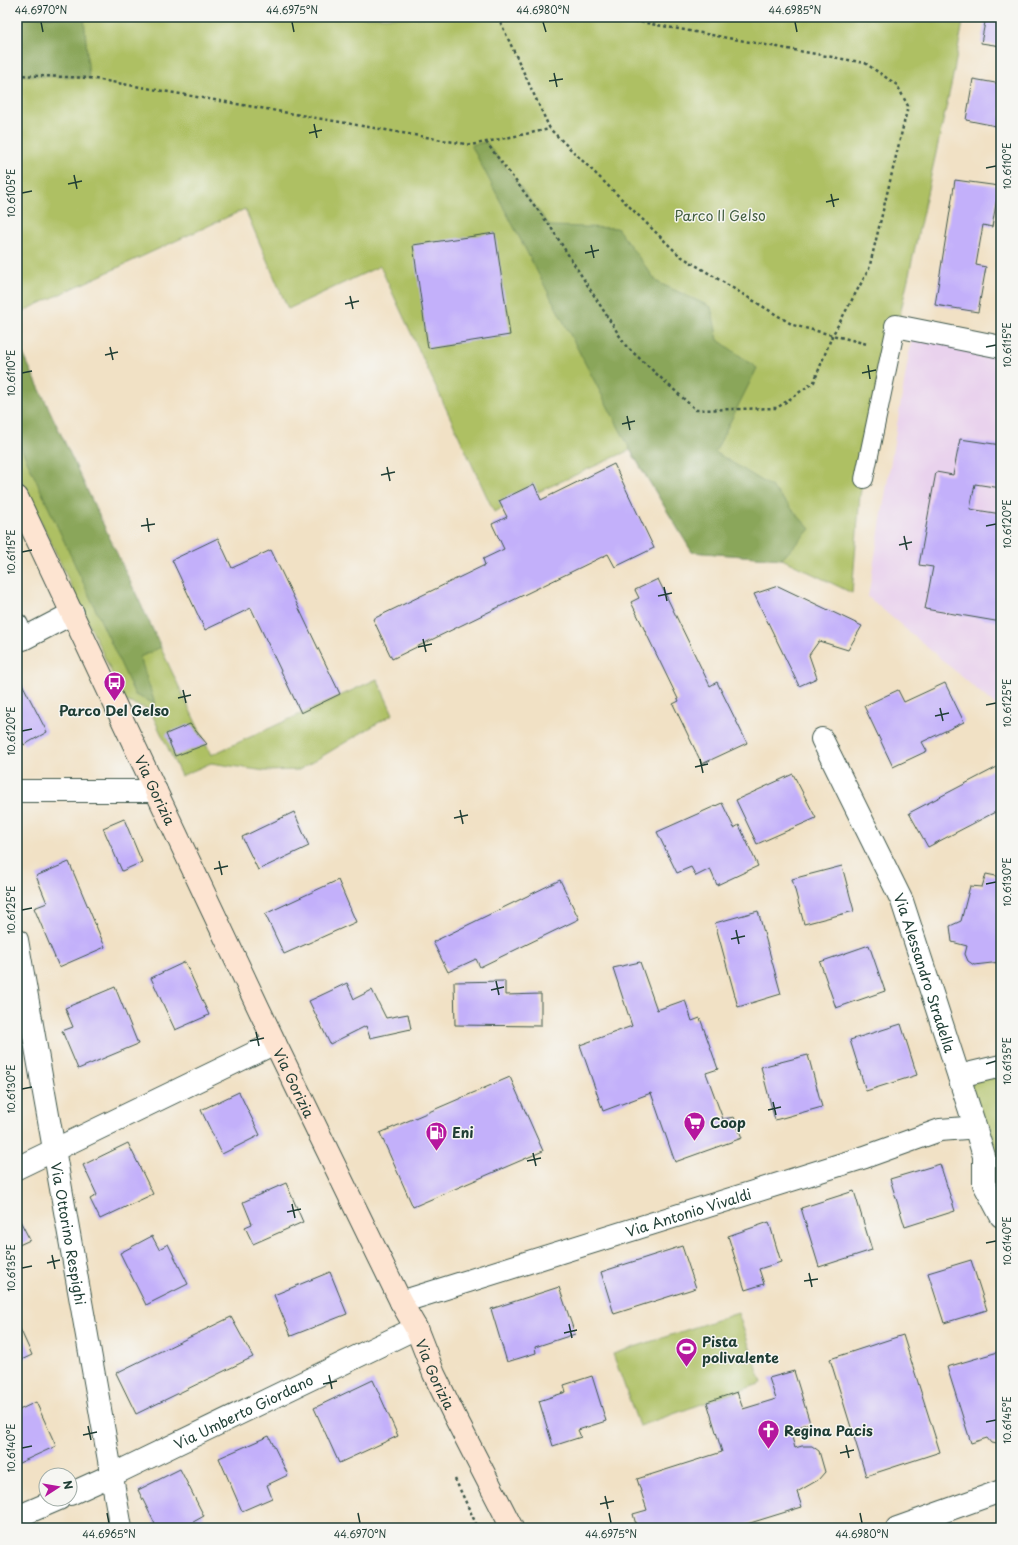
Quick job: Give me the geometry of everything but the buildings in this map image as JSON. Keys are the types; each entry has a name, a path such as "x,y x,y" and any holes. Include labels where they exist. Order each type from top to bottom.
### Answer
{"main road":[{"name":"Via Gorizia","path":"17,497 275,1043 401,1302 416,1328 443,1393 512,1528"}],"street":[{"path":"896,326 1001,347"},
{"path":"17,625 23,639 73,613"},
{"name":"Via Alessandro Stradella","path":"822,739 902,901 960,1076 984,1156 984,1184 1001,1214"},
{"path":"17,791 156,791"},
{"name":"Via Ottorino Respighi","path":"17,940 122,1528"},
{"path":"17,1168 275,1043"},
{"path":"960,1076 1001,1066"},
{"name":"Via Antonio Vivaldi","path":"401,1302 864,1157 940,1130 966,1128 974,1123"},
{"name":"Via Umberto Giordano","path":"78,1491 112,1476 416,1328"},
{"path":"897,1528 1001,1491"},
{"path":"17,1517 40,1507"}],"lane":[{"path":"864,478 896,326"}],"path":[{"path":"498,17 550,129 679,254 793,325 891,350"},
{"path":"486,142 550,226 626,346 696,410 777,408 814,382 832,336 869,269 908,106 897,85 865,63 613,17"},
{"path":"17,75 89,78 471,145 550,129"}],"shaded area":[{"path":"913,330 1001,349 1001,710 868,597"}],"green space":[{"name":"Parco Il Gelso","path":"17,17 964,17 952,81 860,495 852,593 782,559 692,552 630,450 494,512 380,266 288,309 245,209 17,314"},
{"path":"17,17 84,17 89,78 17,75"},
{"path":"486,142 550,226 617,228 657,282 711,307 718,340 757,368 715,452 772,487 810,529 782,559 692,552 630,449 471,145"},
{"path":"17,341 211,755 377,679 393,714 299,770 265,771 211,763 181,776 150,710 125,701 17,470"},
{"path":"17,341 161,647 140,657 155,704 135,695 17,439"},
{"path":"1001,1066 1001,1213 959,1076"},
{"name":"Pista polivalente","path":"738,1313 762,1383 639,1426 613,1354"}],"place":[{"name":"Parco Del Gelso","path":"114,702"},
{"name":"Coop","path":"695,1142"},
{"name":"Eni","path":"437,1152"},
{"name":"Pista polivalente","path":"687,1368"},
{"name":"Regina Pacis","path":"769,1450"}]}
